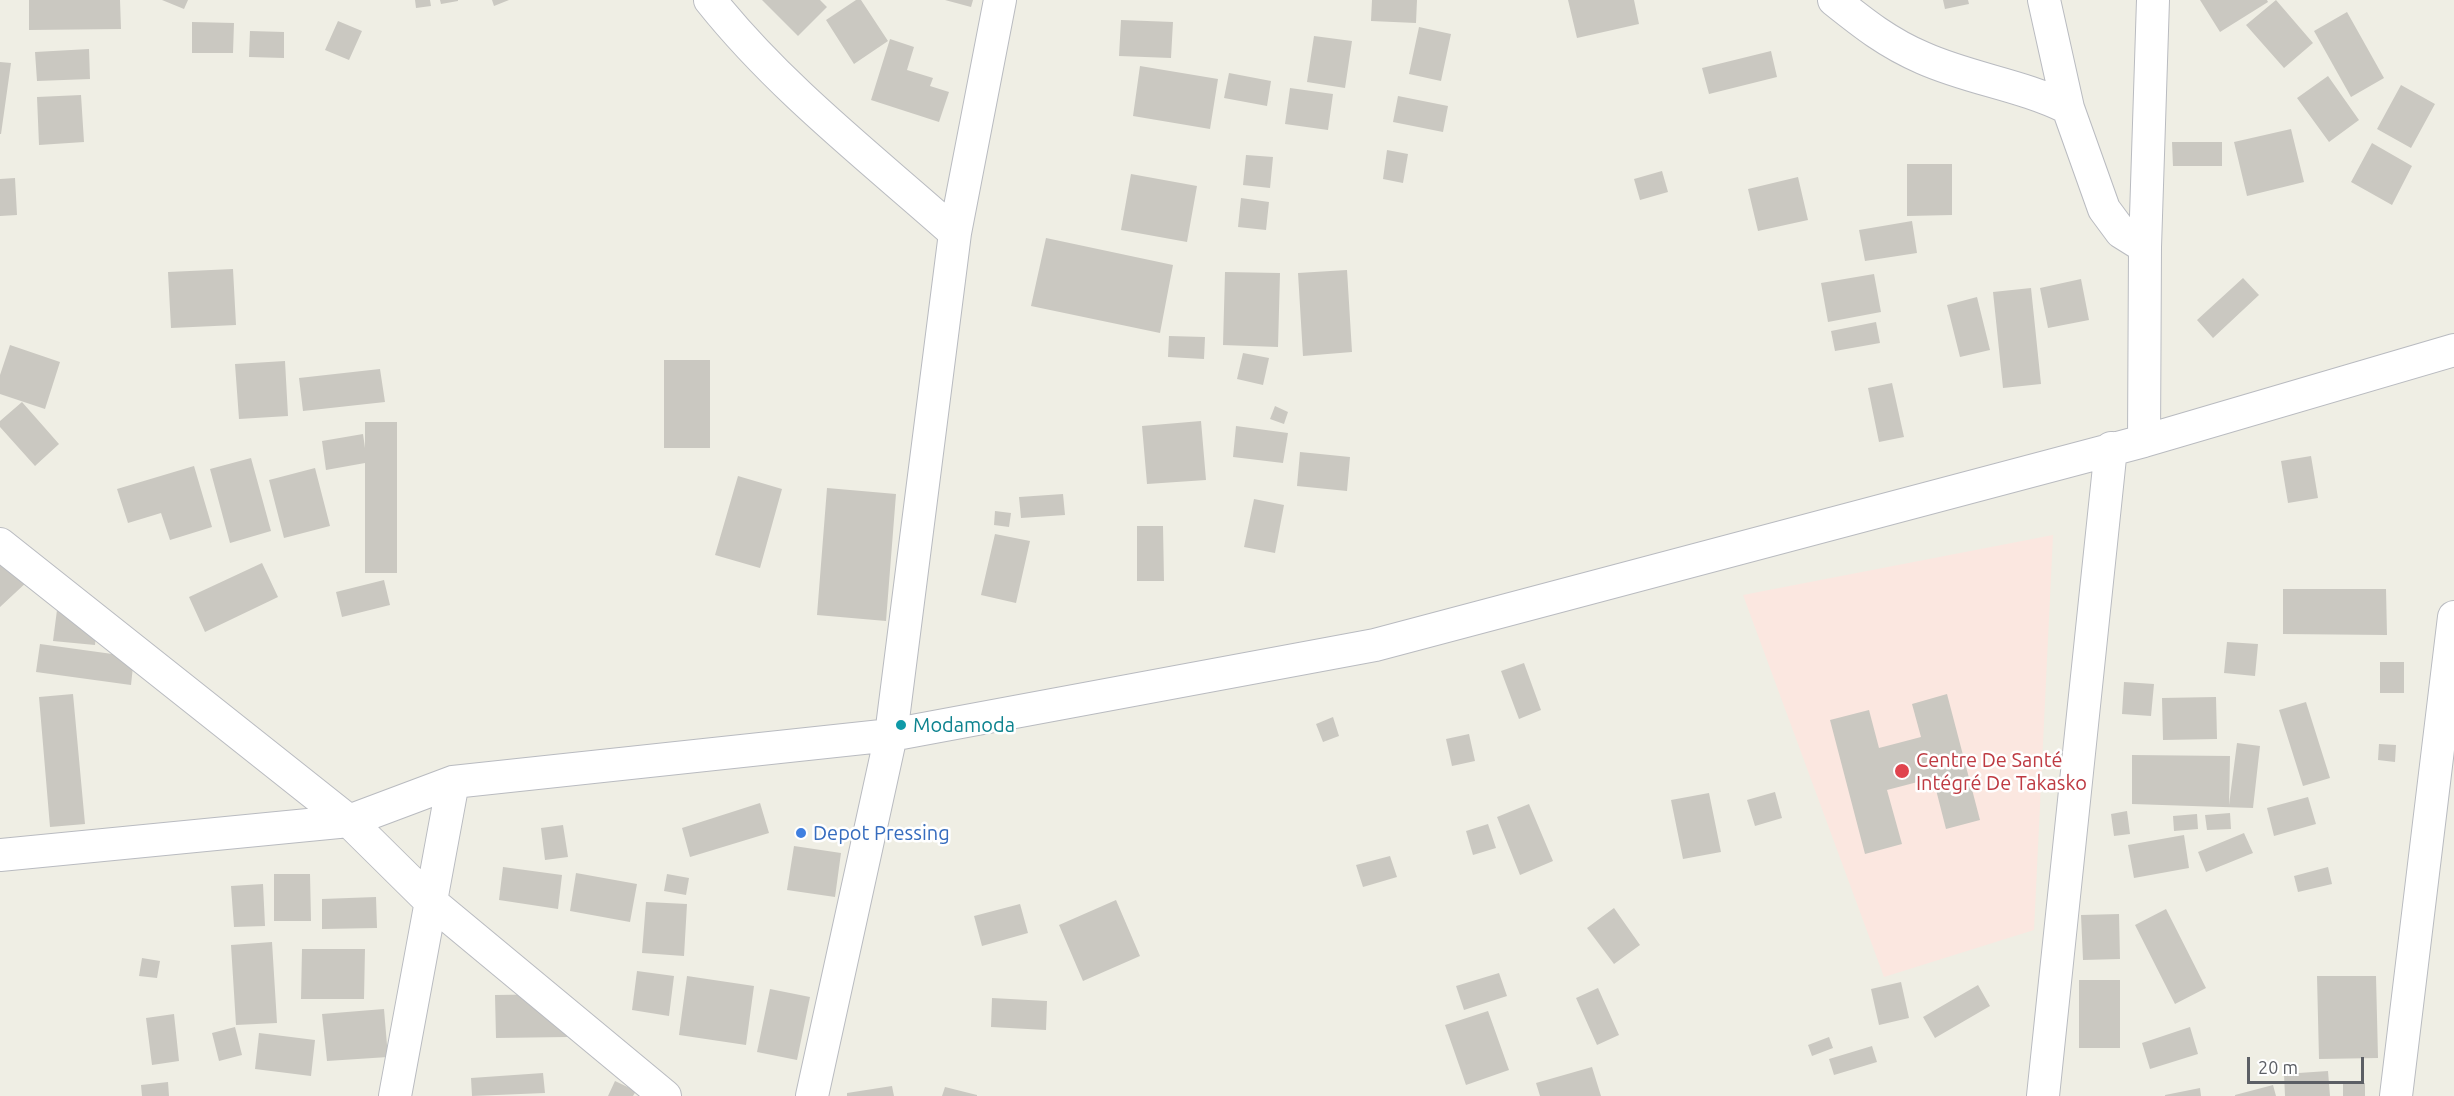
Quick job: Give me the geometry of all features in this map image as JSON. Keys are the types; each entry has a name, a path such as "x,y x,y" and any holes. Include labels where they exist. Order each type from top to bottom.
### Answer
{"street":[{"path":"710,0 734,30 784,80 956,233"},
{"path":"812,1096 891,735 956,233 1000,0"},
{"path":"1834,0 1878,36 1925,59 2042,95 2068,108"},
{"path":"2044,0 2068,108 2104,209 2121,232 2145,247"},
{"path":"2144,441 2145,247 2153,0"},
{"path":"0,855 349,821 453,782 891,735 1375,645 2144,441 2454,350"},
{"path":"2043,1096 2111,448"},
{"path":"0,544 349,821 430,901 665,1096"},
{"path":"2396,1096 2454,617"},
{"path":"395,1096 453,782"}],"shaded area":[{"path":"2053,535 2034,930 1884,977 1743,595"}],"building":[{"path":"29,0 120,0 121,29 29,30"},
{"path":"162,0 188,0 184,9"},
{"path":"415,0 430,0 431,6 416,8"},
{"path":"440,0 458,0 458,1 441,4"},
{"path":"492,0 509,0 494,6"},
{"path":"762,0 820,0 827,7 798,36"},
{"path":"856,0 861,0 888,41 854,64 826,20"},
{"path":"945,0 973,0 971,7"},
{"path":"1372,0 1417,0 1416,23 1371,21"},
{"path":"1568,0 1634,0 1639,24 1577,38"},
{"path":"1943,0 1968,0 1969,4 1945,9"},
{"path":"2200,0 2267,0 2268,2 2220,32"},
{"path":"2276,0 2313,43 2284,68 2246,25"},
{"path":"2347,12 2384,78 2351,97 2314,31"},
{"path":"1121,20 1173,22 1171,58 1119,56"},
{"path":"338,21 362,31 349,60 325,50"},
{"path":"192,22 234,23 233,53 192,53"},
{"path":"1419,27 1451,34 1441,81 1409,74"},
{"path":"250,31 284,32 284,58 249,57"},
{"path":"1314,36 1352,41 1345,88 1307,82"},
{"path":"890,39 914,47 907,70 933,78 930,86 949,92 939,122 871,100"},
{"path":"89,49 90,79 37,81 35,52"},
{"path":"1771,51 1777,77 1709,94 1702,68"},
{"path":"0,62 11,63 1,134 0,134"},
{"path":"1140,66 1218,79 1210,129 1133,116"},
{"path":"1229,73 1271,81 1267,106 1224,98"},
{"path":"2328,76 2359,120 2329,142 2297,98"},
{"path":"2401,85 2435,104 2411,148 2377,129"},
{"path":"1290,88 1333,94 1328,130 1285,124"},
{"path":"81,95 84,142 39,145 37,97"},
{"path":"1398,96 1448,106 1443,132 1393,122"},
{"path":"2291,129 2304,182 2247,196 2234,142"},
{"path":"2172,142 2222,142 2222,166 2173,166"},
{"path":"2372,143 2412,166 2392,205 2351,182"},
{"path":"1387,150 1408,154 1403,183 1383,179"},
{"path":"1246,155 1273,157 1270,188 1243,185"},
{"path":"1907,164 1952,164 1952,215 1907,216"},
{"path":"1662,171 1668,192 1640,200 1634,179"},
{"path":"1131,174 1197,186 1187,242 1121,230"},
{"path":"1798,177 1808,220 1758,231 1748,189"},
{"path":"15,178 17,215 0,216 0,179"},
{"path":"1241,198 1269,202 1266,230 1238,227"},
{"path":"1912,221 1917,253 1865,261 1859,230"},
{"path":"1046,238 1173,265 1160,333 1031,306"},
{"path":"233,269 236,325 171,328 168,272"},
{"path":"1347,270 1352,352 1303,356 1298,273"},
{"path":"1225,272 1280,273 1278,347 1223,345"},
{"path":"1874,274 1881,312 1828,322 1821,283"},
{"path":"2243,278 2259,295 2213,338 2197,320"},
{"path":"2081,279 2089,320 2048,328 2040,288"},
{"path":"2031,288 2041,384 2003,388 1993,292"},
{"path":"1977,297 1990,350 1960,357 1947,305"},
{"path":"1876,322 1880,343 1835,351 1831,331"},
{"path":"1169,336 1205,337 1204,359 1168,357"},
{"path":"10,345 60,362 45,409 0,394 0,375"},
{"path":"1243,353 1269,358 1263,385 1237,379"},
{"path":"664,360 710,360 710,448 664,448"},
{"path":"285,361 288,416 239,419 235,364"},
{"path":"380,369 385,402 303,411 299,378"},
{"path":"1892,383 1904,437 1879,442 1868,388"},
{"path":"22,402 59,444 35,466 0,427 0,421"},
{"path":"1275,406 1288,412 1284,424 1270,419"},
{"path":"1201,421 1206,480 1147,484 1142,426"},
{"path":"365,422 397,422 397,573 365,573 365,463 326,470 322,441 363,434 365,448"},
{"path":"1236,426 1288,433 1283,463 1233,457"},
{"path":"1300,452 1350,457 1347,491 1297,486"},
{"path":"2311,456 2318,498 2288,503 2281,461"},
{"path":"251,458 271,531 230,543 210,469"},
{"path":"194,466 212,527 170,540 161,513 128,523 117,489"},
{"path":"315,468 330,526 284,538 269,480"},
{"path":"738,476 782,489 760,568 715,555"},
{"path":"827,488 896,494 886,621 817,615"},
{"path":"1063,494 1065,515 1021,518 1019,497"},
{"path":"1254,499 1284,505 1275,553 1244,547"},
{"path":"995,511 1011,513 1009,527 994,525"},
{"path":"1137,526 1163,526 1164,581 1137,581"},
{"path":"995,534 1030,541 1016,603 981,595"},
{"path":"0,548 29,580 0,607"},
{"path":"262,563 278,597 205,632 189,597"},
{"path":"384,580 390,605 342,617 336,592"},
{"path":"2283,589 2386,589 2387,635 2283,634"},
{"path":"57,610 98,614 95,645 53,641"},
{"path":"2227,642 2258,644 2255,676 2224,673"},
{"path":"40,644 134,657 131,685 36,672"},
{"path":"2380,662 2404,662 2404,693 2380,693"},
{"path":"1524,663 1541,710 1519,719 1501,671"},
{"path":"2124,682 2154,684 2151,716 2122,714"},
{"path":"73,694 85,824 50,827 39,697"},
{"path":"1947,694 1980,820 1946,829 1933,778 1887,790 1902,844 1865,854 1830,720 1869,710 1879,748 1921,737 1912,704"},
{"path":"2216,697 2217,739 2163,740 2162,698"},
{"path":"2306,702 2330,778 2303,786 2279,710"},
{"path":"1333,717 1339,736 1323,742 1316,724"},
{"path":"1469,734 1475,761 1452,766 1446,739"},
{"path":"2237,743 2260,746 2253,808 2132,804 2132,755 2230,756 2229,805"},
{"path":"2379,744 2396,745 2395,762 2378,760"},
{"path":"1775,792 1782,818 1755,826 1747,800"},
{"path":"1709,793 1721,852 1683,859 1671,800"},
{"path":"2308,797 2316,824 2274,836 2267,808"},
{"path":"760,803 769,833 690,857 682,828"},
{"path":"1529,804 1553,861 1520,875 1497,817"},
{"path":"2127,811 2130,834 2114,836 2111,814"},
{"path":"2230,813 2231,829 2207,830 2205,815"},
{"path":"2197,814 2198,829 2174,831 2173,816"},
{"path":"1488,824 1496,848 1473,855 1466,831"},
{"path":"563,825 568,857 545,860 541,828"},
{"path":"2244,833 2253,853 2206,872 2198,852"},
{"path":"2184,835 2189,868 2134,878 2128,845"},
{"path":"794,846 841,853 835,897 787,890"},
{"path":"1390,856 1397,877 1363,887 1356,865"},
{"path":"503,867 562,875 558,909 499,900"},
{"path":"2328,867 2332,884 2298,892 2294,876"},
{"path":"576,873 637,884 630,922 570,911"},
{"path":"274,874 310,874 311,921 274,921"},
{"path":"667,874 689,878 686,895 664,891"},
{"path":"263,884 265,926 234,927 231,886"},
{"path":"376,897 377,928 322,929 322,899"},
{"path":"1116,900 1140,956 1083,981 1059,925"},
{"path":"646,902 687,904 684,956 642,953"},
{"path":"1020,904 1028,933 982,946 974,916"},
{"path":"1614,908 1640,945 1614,964 1587,928"},
{"path":"2166,909 2206,988 2175,1004 2135,925"},
{"path":"2119,914 2120,959 2083,960 2081,915"},
{"path":"272,942 277,1023 236,1025 231,945"},
{"path":"302,949 365,949 364,999 301,999"},
{"path":"142,958 160,961 157,978 139,976"},
{"path":"637,971 674,976 669,1016 632,1010"},
{"path":"1499,973 1507,996 1464,1010 1456,986"},
{"path":"687,976 754,986 746,1045 679,1035"},
{"path":"2317,976 2376,976 2378,1058 2319,1059"},
{"path":"2079,980 2120,980 2120,1048 2079,1048"},
{"path":"1901,982 1909,1018 1879,1025 1871,989"},
{"path":"1978,985 1990,1006 1935,1038 1923,1017"},
{"path":"1598,988 1619,1035 1597,1045 1576,998"},
{"path":"770,989 810,997 797,1060 757,1052"},
{"path":"565,994 567,1037 496,1038 495,995"},
{"path":"992,998 1047,1001 1046,1030 991,1027"},
{"path":"384,1009 388,1057 327,1061 322,1014"},
{"path":"1488,1011 1509,1070 1466,1085 1445,1025"},
{"path":"174,1014 179,1061 152,1065 146,1018"},
{"path":"235,1027 242,1055 219,1061 212,1033"},
{"path":"2190,1027 2198,1054 2150,1069 2142,1043"},
{"path":"259,1033 315,1040 311,1076 255,1069"},
{"path":"1829,1037 1833,1048 1812,1056 1808,1045"},
{"path":"1872,1046 1877,1062 1834,1075 1829,1059"},
{"path":"1592,1067 1601,1096 1540,1096 1536,1083"},
{"path":"2328,1071 2330,1096 2285,1096 2284,1074"},
{"path":"543,1073 545,1093 472,1096 471,1078"},
{"path":"615,1081 636,1091 633,1096 608,1096"},
{"path":"168,1082 169,1096 142,1096 141,1085"},
{"path":"2343,1083 2365,1083 2365,1096 2343,1096"},
{"path":"2273,1085 2276,1096 2235,1096 2235,1095"},
{"path":"892,1086 894,1096 847,1096 847,1093"},
{"path":"945,1087 977,1095 977,1096 942,1096"},
{"path":"2200,1088 2201,1096 2165,1096 2165,1095"}],"place":[{"name":"Modamoda","path":"901,725"},
{"name":"Centre De Santé Intégré De Takasko","path":"1902,771"},
{"name":"Depot Pressing","path":"801,833"}]}
